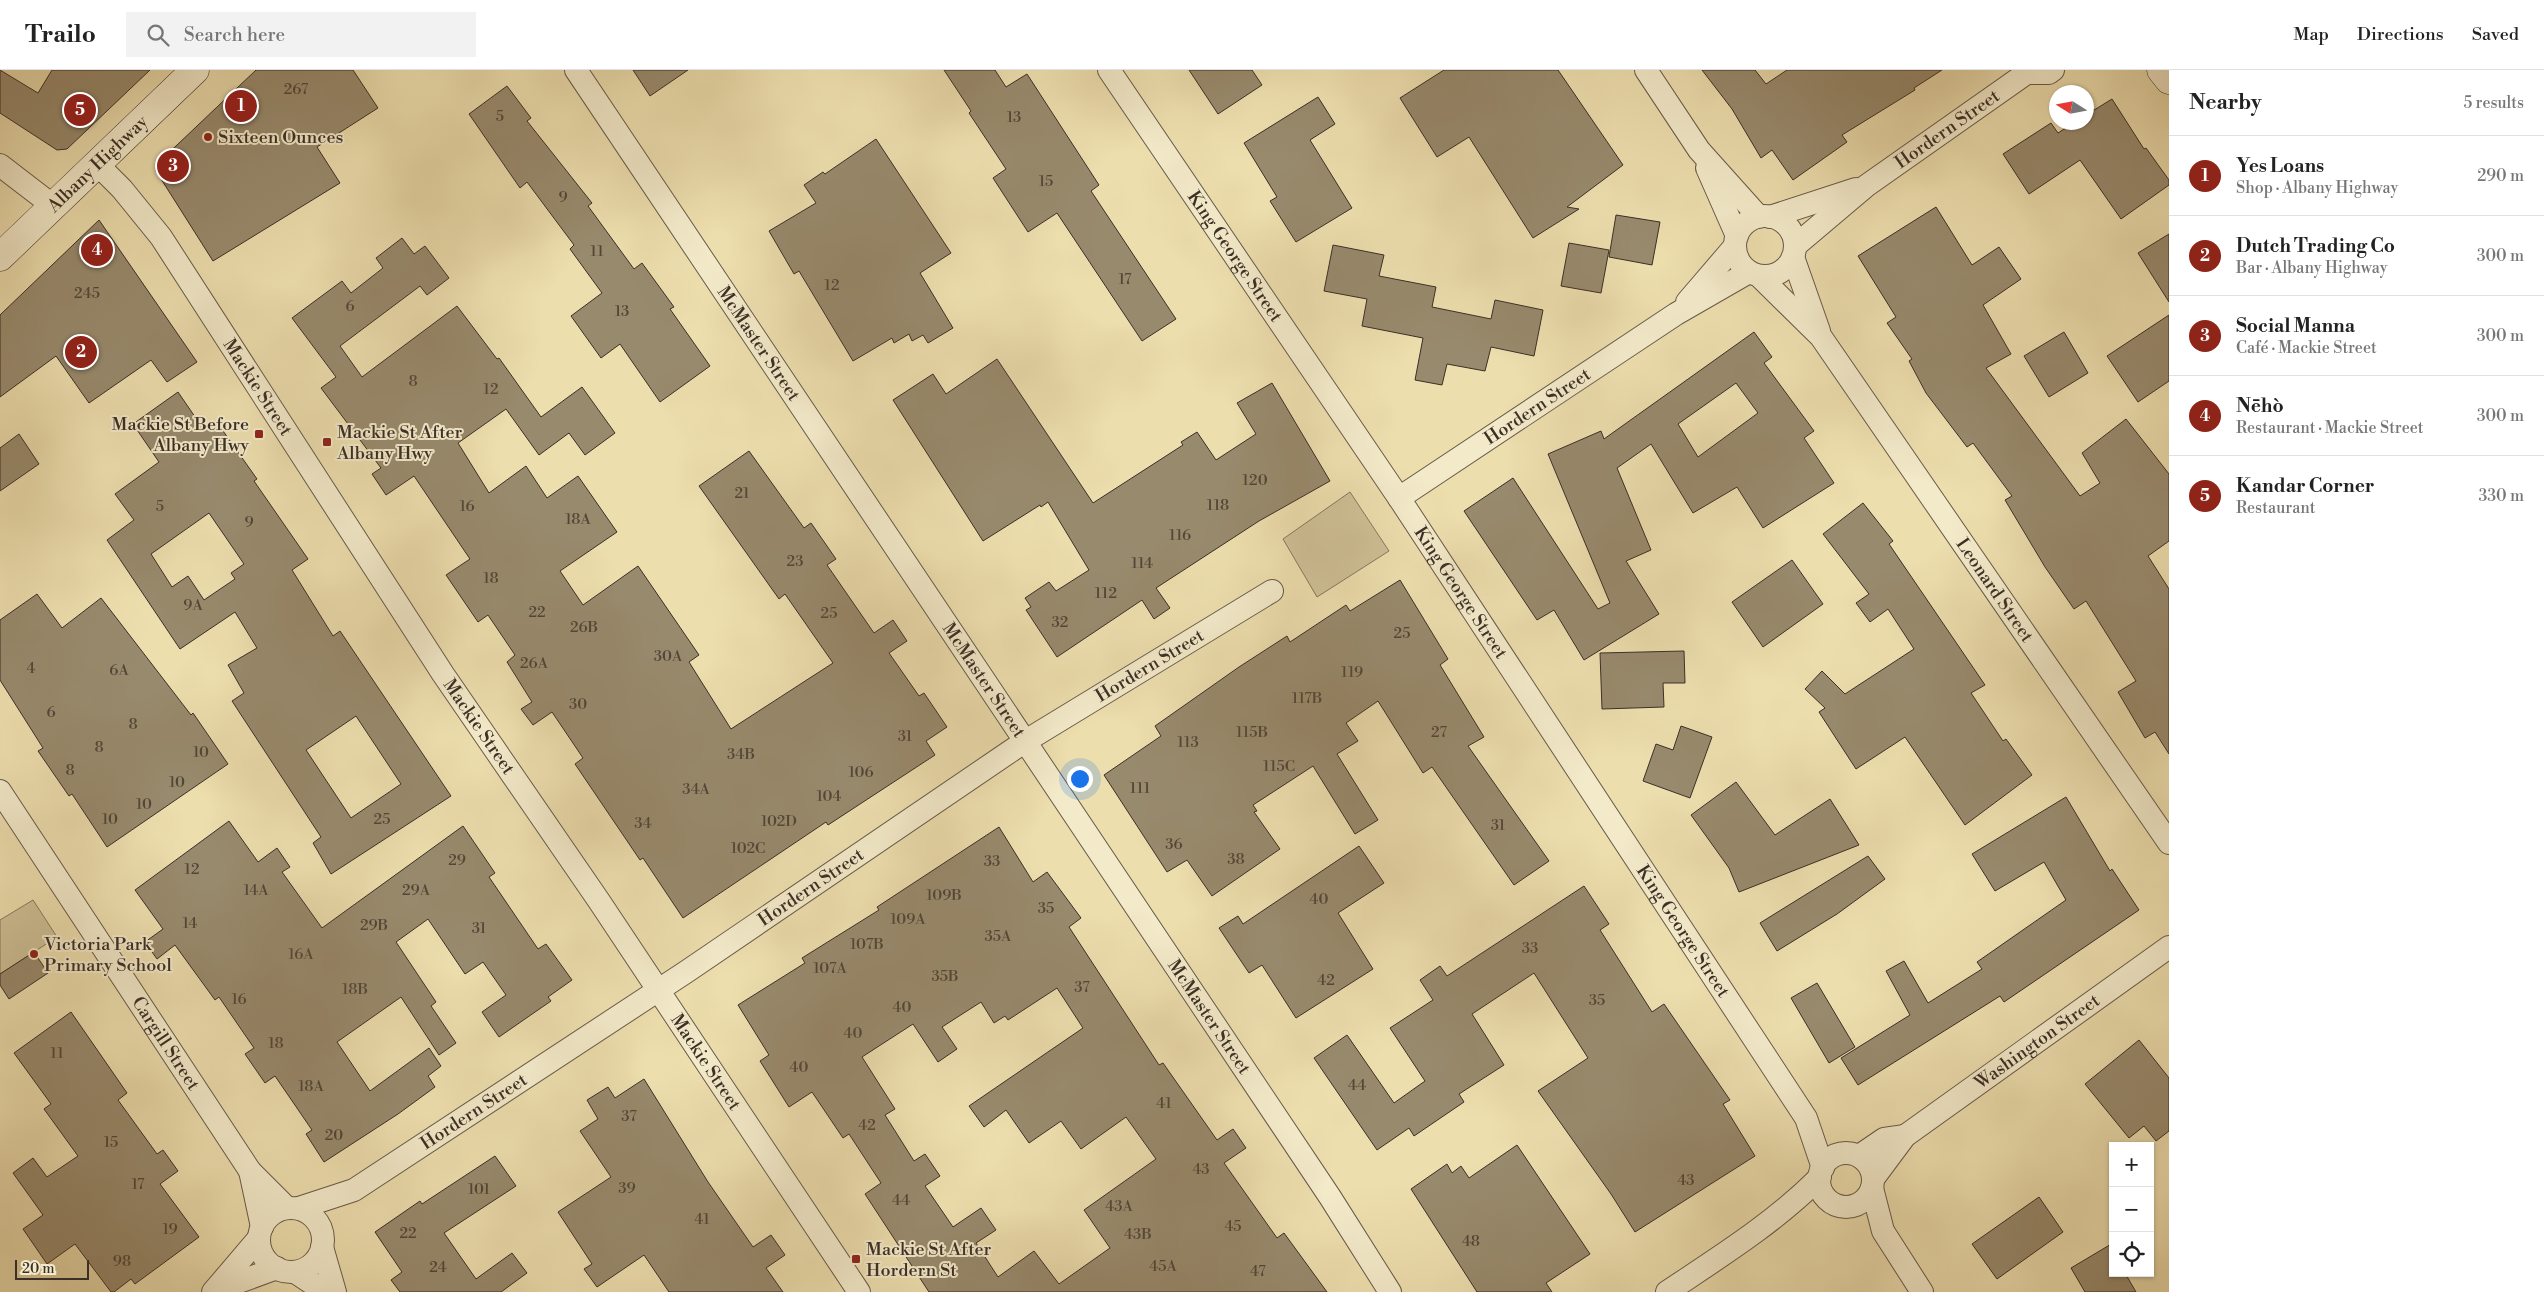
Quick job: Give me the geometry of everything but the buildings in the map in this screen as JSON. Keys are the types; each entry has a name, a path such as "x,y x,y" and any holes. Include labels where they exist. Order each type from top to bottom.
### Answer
{"main road":[{"name":"Albany Highway","path":"0,257 195,70"},
{"path":"2161,70 2169,80"}],"street":[{"name":"McMaster Street","path":"576,70 1319,1181 1390,1292"},
{"name":"King George Street","path":"1109,70 1399,498 1806,1118 1821,1172"},
{"path":"1646,70 1699,150 1765,217"},
{"name":"Hordern Street","path":"1794,252 1866,186 2030,72 2049,73 2053,70"},
{"path":"1699,150 1736,241 1736,256 1754,274 1780,272 1788,266 1794,252 1793,236 1788,227 1780,220 1765,217 1750,220 1742,227 1736,241"},
{"name":"Mackie Street","path":"97,164 122,189 161,237 443,674 658,990 859,1292"},
{"path":"0,165 52,206"},
{"name":"Hordern Street","path":"1765,217 1866,186"},
{"name":"Hordern Street","path":"1676,314 1736,241"},
{"name":"Leonard Street","path":"1794,252 1821,336"},
{"name":"Hordern Street","path":"1399,498 1676,314 1754,274"},
{"name":"Leonard Street","path":"1754,274 1821,336 2169,844"},
{"name":"Hordern Street","path":"293,1208 354,1190 658,990 1024,742 1272,591"},
{"name":"Cargill Street","path":"0,791 250,1171 293,1208"},
{"name":"Washington Street","path":"1872,1183 1905,1136 2169,947"},
{"name":"King George Street","path":"1806,1118 1854,1155"},
{"name":"Washington Street","path":"1854,1155 1884,1139 1905,1136"},
{"path":"1667,1292 1752,1236 1786,1210 1834,1156 1854,1155 1871,1169 1882,1232 1922,1292"},
{"name":"Cargill Street","path":"250,1171 260,1233"},
{"path":"1821,1172 1823,1192 1882,1232"},
{"path":"1786,1210 1808,1204 1841,1205 1863,1201 1872,1183"},
{"name":"Hordern Street","path":"322,1239 354,1190"},
{"path":"213,1292 260,1233 268,1218 293,1208 313,1217 322,1239 335,1292"},
{"path":"260,1233 260,1249 265,1259 325,1292"},
{"path":"213,1292 286,1270 306,1269 314,1262 322,1239"}],"shaded area":[{"path":"1350,492 1389,551 1317,597 1283,539"},
{"path":"33,900 57,937 0,974 0,920"}],"place":[{"name":"Yes Loans","path":"241,106"},
{"name":"Kandar Corner","path":"80,110"},
{"name":"Sixteen Ounces","path":"208,137"},
{"name":"Social Manna","path":"173,166"},
{"name":"Nēhò","path":"97,250"},
{"name":"Dutch Trading Co","path":"81,352"},
{"name":"Mackie St Before Albany Hwy","path":"259,434"},
{"name":"Mackie St After Albany Hwy","path":"327,442"},
{"name":"Victoria Park Primary School","path":"34,954"},
{"name":"Mackie St After Hordern St","path":"856,1259"}]}
